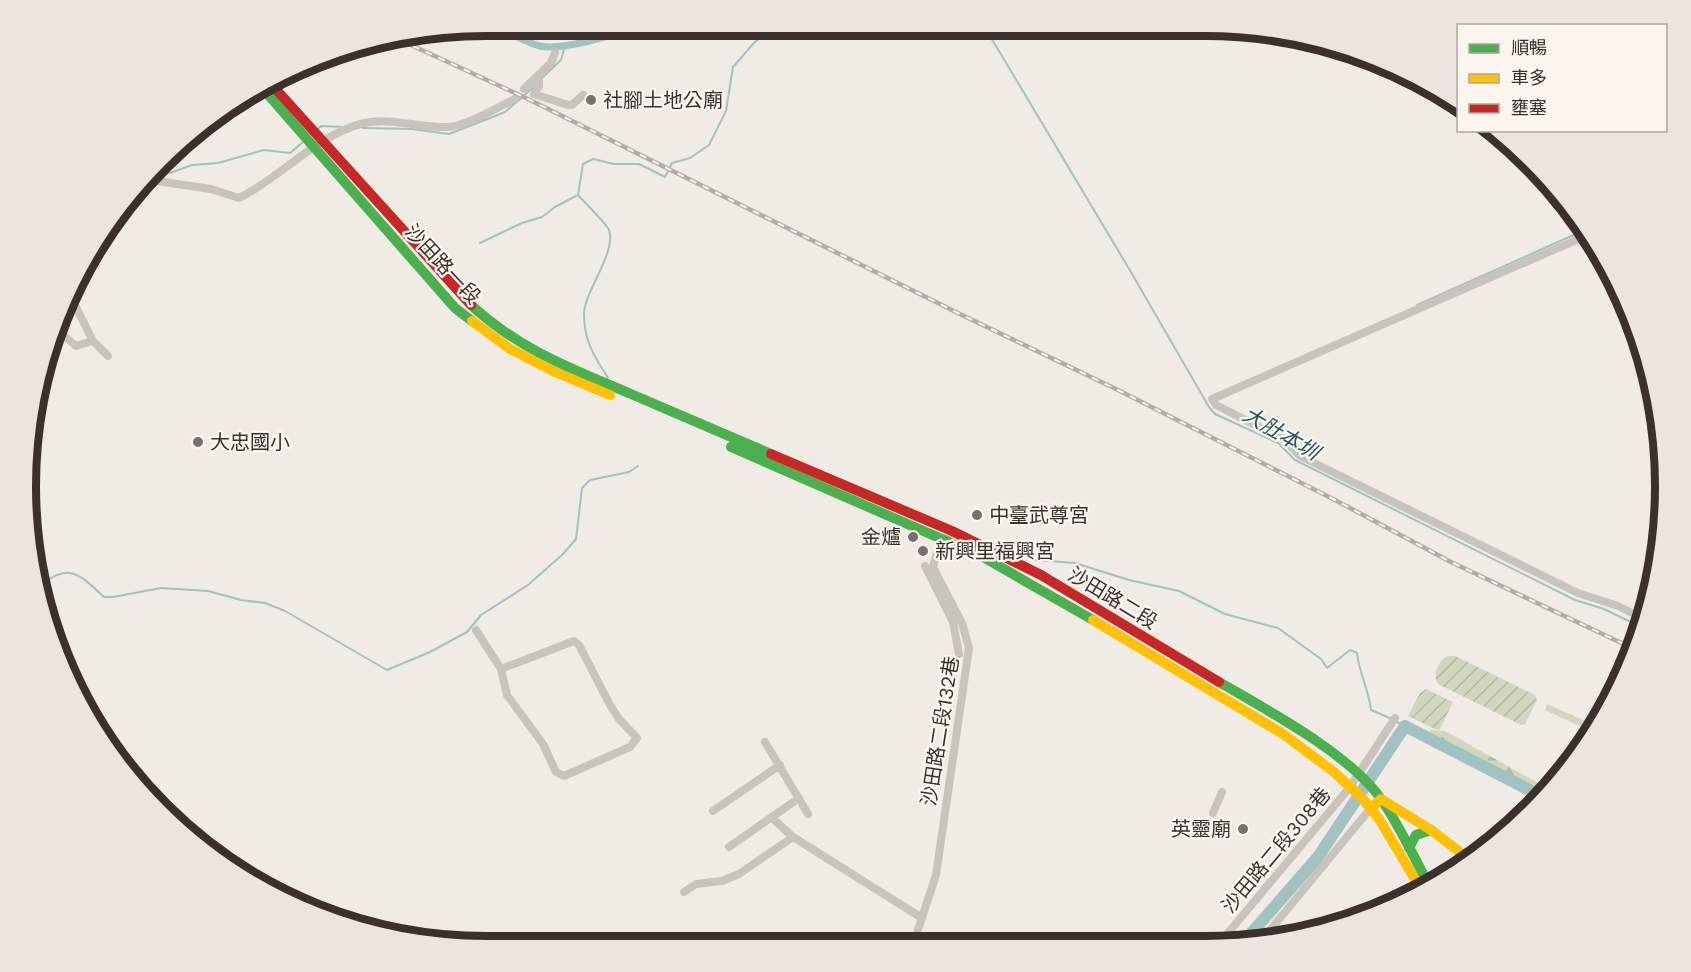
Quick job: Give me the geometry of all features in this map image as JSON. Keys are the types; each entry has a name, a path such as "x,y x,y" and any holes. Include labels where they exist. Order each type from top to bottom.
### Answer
{"main road":[{"path":"275,89 305,130"},
{"path":"267,93 305,130"},
{"name":"沙田路一段","path":"305,130 443,276 493,325 558,363 636,401"},
{"name":"沙田路二段","path":"636,401 1041,575 1278,717 1334,755 1374,789 1381,799 1431,830 1463,854"},
{"name":"沙田路二段","path":"949,536 1275,729 1321,761 1356,792 1370,809 1417,883"},
{"path":"1370,809 1381,799 1425,878"},
{"path":"1409,848 1413,836 1418,832 1431,830"}],"street":[{"path":"524,89 552,63 555,54"},
{"path":"539,76 539,86 534,94 568,105 572,105 583,95"},
{"path":"156,181 211,189 239,198 261,187 334,134 366,122 449,127 515,99"},
{"path":"1580,238 1212,399 1216,405 1286,441 1300,456 1578,593 1618,606 1636,615"},
{"path":"74,304 93,341 108,356"},
{"path":"62,335 76,346 93,341"},
{"name":"沙田路二段132巷","path":"916,936 936,875 969,648 962,623 933,567 937,553 949,536"},
{"path":"925,566 953,622 959,654"},
{"path":"476,630 501,669 507,695 543,744 556,772 564,776 630,747 637,738 619,719 579,645 574,641 568,641 501,669"},
{"name":"沙田路二段308巷","path":"1227,935 1356,792 1361,777 1395,718"},
{"path":"765,742 808,814"},
{"path":"713,811 780,765"},
{"path":"1213,813 1222,792"},
{"path":"729,847 799,798"},
{"path":"1269,931 1370,809"},
{"path":"772,818 793,837 922,918"},
{"path":"684,892 696,884 722,881 739,874 793,837"}],"green space":[{"path":"1448,656 1455,656 1535,695 1537,700 1525,724 1521,725 1438,684 1437,668"},
{"path":"1426,689 1453,702 1439,731 1408,716 1420,693"},
{"path":"1547,704 1588,722 1584,728 1545,710"},
{"path":"1430,730 1445,731 1541,785 1534,793 1436,743"}],"waterway":[{"path":"515,36 530,43 550,47 607,36"},
{"path":"608,378 588,340 584,314 585,305 605,260 610,239 609,230 578,195 583,164 593,159 614,164 639,164 665,177 672,163 690,158 709,145 726,111 733,67 762,36"},
{"name":"大肚本圳","path":"990,36 1215,414 1278,443 1295,460 1575,600 1604,609 1633,623"},
{"path":"541,79 561,60 565,46"},
{"path":"363,128 412,129 449,134 505,112 535,86"},
{"path":"317,130 321,126 343,127"},
{"path":"164,172 170,173 192,165 218,163 264,150 290,153 303,142"},
{"path":"480,243 522,223 542,217 576,196"},
{"path":"1417,305 1577,233"},
{"path":"47,581 67,573 81,578 104,597 161,588 208,591 241,600 265,603 285,611 387,670 430,652 467,632 481,615 528,585 563,554 576,539 582,488 590,480 629,472 638,466"},
{"path":"1035,560 1075,563 1129,580 1179,591 1225,614 1278,628 1321,659 1327,668 1350,650 1357,653 1371,710 1392,719"},
{"path":"1397,722 1405,726"},
{"path":"1251,933 1318,857 1405,726 1534,792"}],"railway":[{"path":"407,43 526,98 1118,390 1335,500 1451,562 1626,645"}],"traffic: fast":[{"path":"267,93 455,308 472,321"},
{"path":"471,305 489,321 546,357 771,454"},
{"path":"731,447 983,557 1093,620"},
{"path":"1219,682 1306,734 1367,782 1394,820 1425,878"},
{"path":"1409,848 1416,835 1431,830"}],"traffic: slow":[{"path":"472,321 510,349 555,372 610,395"},
{"path":"1093,620 1283,734 1334,772 1362,798 1379,819 1417,883"},
{"path":"1370,809 1381,799 1431,830 1463,854"}],"traffic: jam":[{"path":"275,88 471,305"},
{"path":"771,454 952,531 1041,575 1219,682"}],"place":[{"name":"社腳土地公廟","path":"591,100"},
{"name":"大忠國小","path":"198,442"},
{"name":"中臺武尊宮","path":"977,515"},
{"name":"金爐","path":"913,537"},
{"name":"新興里福興宮","path":"923,551"},
{"name":"英靈廟","path":"1243,829"}]}
